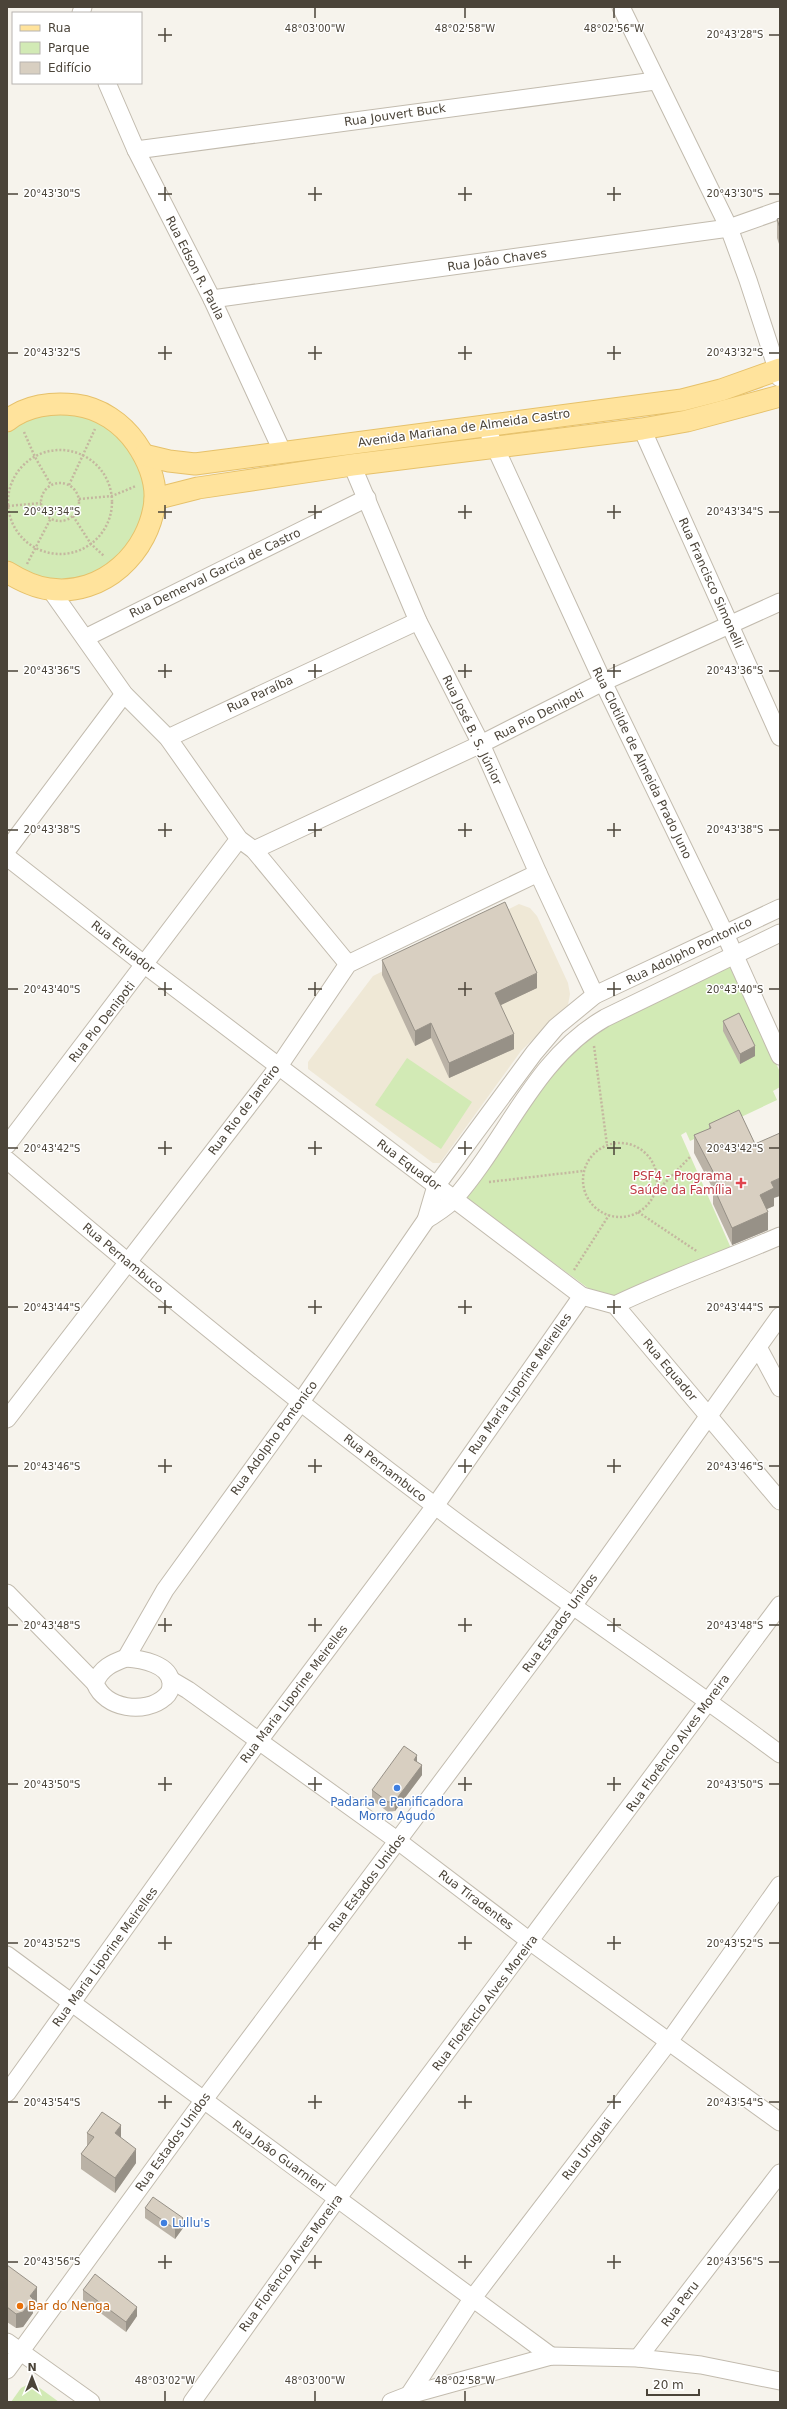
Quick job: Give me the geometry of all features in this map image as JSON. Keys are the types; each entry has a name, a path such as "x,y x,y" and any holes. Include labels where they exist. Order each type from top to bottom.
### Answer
{"main road":[{"name":"Avenida Mariana de Almeida Castro","path":"144,455 169,461 195,464 283,453 484,425 682,400 721,390 779,372"},
{"name":"Avenida Mariana de Almeida Castro","path":"155,499 198,488 352,465 642,429 687,421 780,396"},
{"path":"14,423 34,407 60,403 85,406 109,416 128,432 144,455 152,476 155,499 150,526 138,549 121,568 99,581 75,589 50,589 25,582 16,569"}],"street":[{"path":"621,7 655,81 729,228 779,372"},
{"name":"Rua Jouvert Buck","path":"136,150 655,81"},
{"name":"Rua Edson R. Paula","path":"107,84 136,150 212,299 283,453"},
{"name":"Rua João Chaves","path":"212,299 729,228 780,210"},
{"name":"Rua Clotilde de Almeida Prado Juno","path":"484,425 603,682 725,934 732,954 780,1056"},
{"name":"Rua Francisco Simonelli","path":"642,429 780,737"},
{"name":"Rua José B. S. Júnior","path":"352,465 418,621 481,744 594,994"},
{"name":"Rua Demerval Garcia de Castro","path":"85,638 367,498"},
{"path":"50,589 124,694 168,738 239,839 254,850 348,964 538,873"},
{"name":"Rua Pio Denipoti","path":"254,850 481,744 603,682 730,626 780,602"},
{"name":"Rua Paraíba","path":"168,738 418,621"},
{"path":"7,850 124,694"},
{"name":"Rua Pio Denipoti","path":"7,1145 146,965 239,839"},
{"name":"Rua Equador","path":"7,857 146,965 582,1296 615,1306 780,1501"},
{"name":"Rua Adolpho Pontonico","path":"126,1658 165,1590 300,1402 426,1220 436,1186 534,1053 556,1027 594,994 780,908"},
{"name":"Rua Adolpho Pontonico","path":"426,1220 454,1199 547,1066 566,1045 585,1029 732,954 780,933"},
{"name":"Rua Rio de Janeiro","path":"7,1419 279,1066 348,964"},
{"name":"Rua Pernambuco","path":"7,1160 128,1263 300,1402 434,1506 780,1754"},
{"path":"615,1306 651,1288 726,1260 780,1236"},
{"name":"Rua Maria Liporine Meirelles","path":"7,2093 258,1742 434,1506 582,1296"},
{"name":"Rua Estados Unidos","path":"7,2370 14,2347 203,2100 573,1606 710,1417 780,1316"},
{"path":"758,1347 780,1388"},
{"path":"7,1593 95,1682 98,1690 105,1697 120,1705 138,1707 151,1705 166,1697 171,1689 170,1680 159,1666 146,1661 126,1658 105,1668 95,1682"},
{"name":"Rua Florêncio Alves Moreira","path":"192,2402 337,2199 531,1942 780,1605"},
{"name":"Rua Tiradentes","path":"170,1680 188,1690 258,1742 398,1841 531,1942 670,2040 780,2122"},
{"name":"Rua Uruguai","path":"410,2395 472,2299 670,2040 780,1885"},
{"name":"Rua João Guarnieri","path":"7,1955 551,2356"},
{"name":"Rua Peru","path":"638,2358 780,2173"},
{"path":"14,2347 91,2402"},
{"path":"391,2402 410,2395 551,2356 638,2358 701,2365 780,2381"}],"path":[{"path":"14,423 52,485"},
{"path":"69,485 84,456 97,424"},
{"path":"56,450 73,452 84,456 102,471 110,487 113,504 109,521 100,536 91,544 70,554 53,554 37,549 23,539 13,526 8,506 8,493 14,477 25,463 34,457 56,450"},
{"path":"63,483 69,485 77,494 79,499 76,511 72,516 61,520 52,518 44,512 41,503 43,493 52,485 63,483"},
{"path":"79,499 112,496 140,484"},
{"path":"8,506 41,503"},
{"path":"72,516 91,544 107,559"},
{"path":"16,569 37,549 52,518"},
{"path":"593,1041 607,1145"},
{"path":"655,1194 658,1182 656,1169 650,1158 641,1149 631,1144 619,1143 607,1145 596,1151 588,1160 584,1171 583,1183 585,1194 592,1204 602,1212 609,1215 626,1217 638,1212 648,1205 655,1194 690,1157"},
{"path":"485,1183 584,1171"},
{"path":"638,1212 702,1255"},
{"path":"570,1276 609,1215"}],"shaded area":[{"path":"519,904 530,908 537,916 568,983 570,994 568,1005 521,1051 440,1163 433,1163 308,1069 308,1062 373,976"}],"green space":[{"path":"85,411 129,440 148,487 137,538 112,564 72,581 43,581 7,562 7,426 33,412"},
{"path":"728,963 780,1072 780,1087 773,1091 777,1100 690,1141 686,1132 681,1135 734,1255 613,1296 592,1291 460,1194 557,1066 602,1027"},
{"path":"407,1058 472,1102 441,1149 375,1105"},
{"path":"29,2384 37,2386 59,2402 11,2402 21,2388"}],"building":[{"path":"780,218 780,228 777,219"},
{"path":"505,902 537,973 495,993 514,1034 449,1063 431,1023 415,1031 382,960"},
{"path":"739,1013 755,1046 740,1054 723,1021"},
{"name":"PSF4 - Programa Saúde da Família","path":"739,1110 755,1144 780,1133 780,1178 771,1182 774,1188 760,1195 768,1212 732,1228 713,1186 719,1183 694,1135 711,1128 709,1124"},
{"name":"Padaria e Panificadora Morro Agudo","path":"404,1746 417,1755 414,1760 422,1765 395,1801 388,1802 372,1790"},
{"path":"102,2112 121,2125 115,2133 136,2149 115,2178 81,2154 94,2137 87,2133"},
{"path":"153,2197 183,2218 175,2229 145,2208"},
{"path":"7,2265 37,2287 30,2296 33,2299 23,2312 16,2314 7,2307"},
{"path":"95,2274 137,2307 126,2322 83,2290"}],"place":[{"name":"PSF4 - Programa Saúde da Família","path":"741,1183"},
{"name":"Padaria e Panificadora Morro Agudo","path":"397,1788"},
{"name":"Lullu's","path":"164,2223"},
{"name":"Bar do Nenga","path":"20,2306"}]}
